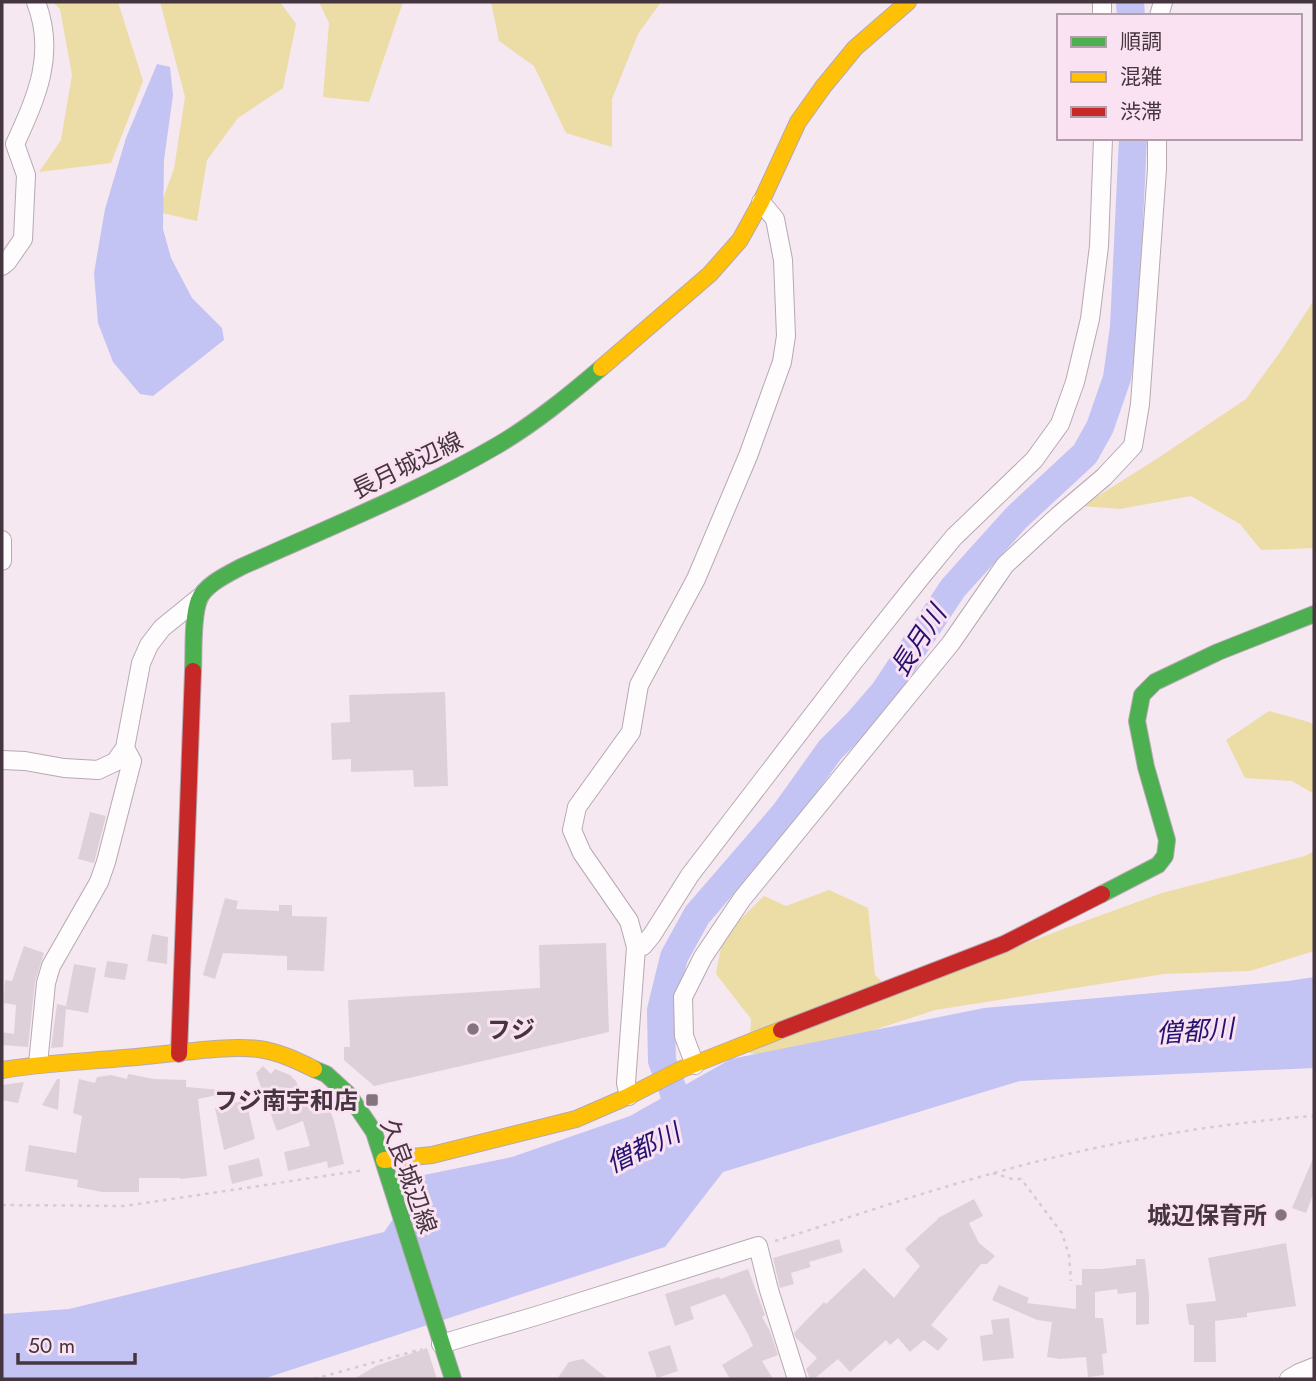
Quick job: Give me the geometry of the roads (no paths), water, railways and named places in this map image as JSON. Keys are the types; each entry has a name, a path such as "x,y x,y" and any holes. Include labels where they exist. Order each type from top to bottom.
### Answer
{"main road":[{"name":"長月城辺線","path":"199,598 217,580 241,567 420,487 499,444 562,400 710,274 740,240 798,122 822,87 855,48 908,2"},
{"path":"179,1054 195,625 199,598"},
{"path":"386,1166 576,1119 688,1067 1004,944 1158,864 1165,856 1167,840 1146,766 1138,721 1142,695 1155,682 1218,652 1314,614"},
{"name":"久良城辺線","path":"5,1068 223,1049 258,1049 287,1056 326,1074 349,1095 374,1132 453,1379"}],"street":[{"path":"2,266 23,239 26,175 16,144 34,101 45,60 43,20 36,2"},
{"path":"636,947 643,946 652,936 690,875 921,577 954,537 1034,460 1060,424 1075,382 1090,319 1099,246 1103,140"},
{"path":"688,1067 683,997 703,957 742,899 951,643 1005,565 1104,477 1133,446 1140,404 1157,140"},
{"path":"633,1094 626,1083 636,947 629,921 582,853 572,830 577,807 631,732 639,685 696,579 782,362 786,336 783,260 775,219 761,202"},
{"path":"2,540 2,561"},
{"path":"2,760 98,770 115,762 125,748 141,663 149,645 162,628 199,598"},
{"path":"38,1064 46,983 51,966 99,882 106,862 132,761 125,748"},
{"path":"440,1339 536,1316 758,1247 797,1379"},
{"path":"1289,1379 1314,1367"}],"water":[{"path":"157,64 170,67 173,95 164,160 163,229 171,258 192,298 222,328 224,340 153,396 140,394 113,362 98,323 94,273 105,209 126,138"},
{"name":"僧都川","path":"1314,977 1314,1068 1020,1081 723,1172 665,1247 263,1379 2,1379 2,1314 69,1309 384,1232 424,1175 512,1157 630,1116 731,1059 984,1008"}],"waterway":[{"name":"長月川","path":"1130,2 1131,14"},
{"name":"長月川","path":"682,1128 673,1090 662,1061 661,1010 674,957 697,915 785,813 830,750 884,692 953,588 1017,517 1085,454 1100,427 1117,378 1124,327 1133,140"}],"place":[{"name":"フジ","path":"473,1029"},
{"name":"フジ南宇和店","path":"372,1100"},
{"name":"城辺保育所","path":"1281,1215"}]}
